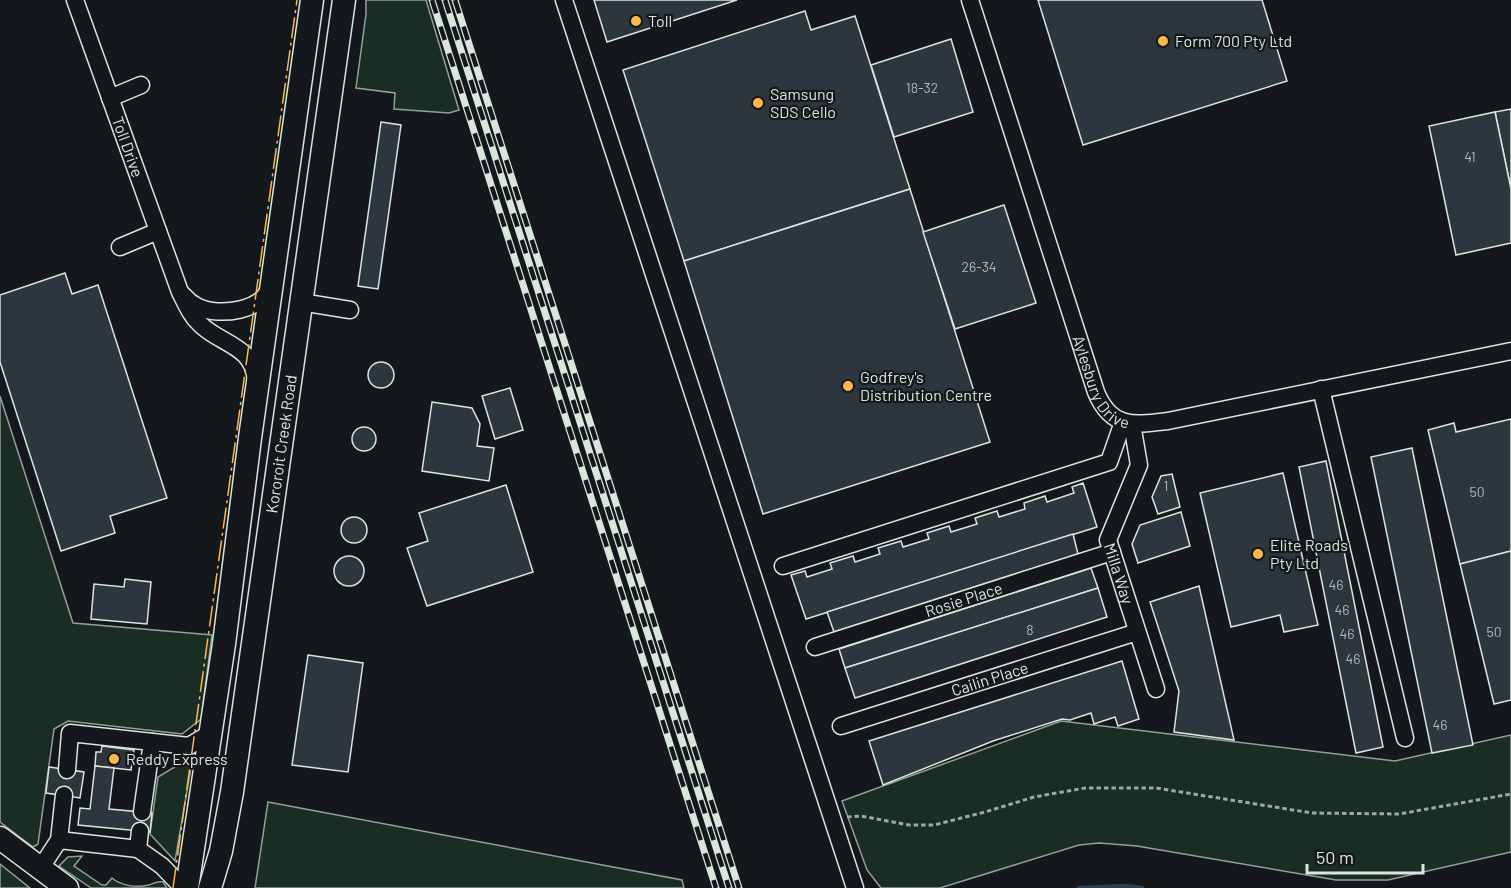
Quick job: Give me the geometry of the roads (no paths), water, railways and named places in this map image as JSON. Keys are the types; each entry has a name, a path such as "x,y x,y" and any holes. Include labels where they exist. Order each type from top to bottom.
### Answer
{"main road":[{"name":"Kororoit Creek Road","path":"185,888 224,644 254,408 312,0"},
{"name":"Kororoit Creek Road","path":"210,888 222,845 232,792 344,0"},
{"path":"0,838 39,878"},
{"path":"0,853 39,878 67,888"}],"street":[{"name":"Toll Drive","path":"75,0 180,292 190,313 198,323 210,333 233,344 249,361 255,375 254,408"},
{"path":"564,0 855,888"},
{"name":"Aylesbury Drive","path":"970,0 1096,392 1108,413 1128,423 1168,421 1511,351"},
{"path":"110,98 141,85"},
{"path":"120,247 158,231"},
{"path":"180,292 198,307 220,312 234,311 248,307 269,292 273,274"},
{"path":"301,302 350,310"},
{"path":"1321,389 1405,738"},
{"path":"783,566 1109,462 1128,423"},
{"name":"Milla Way","path":"1128,423 1139,465 1108,540 1156,689"},
{"name":"Rosie Place","path":"815,647 1112,552"},
{"name":"Cailin Place","path":"841,726 1137,632"},
{"path":"67,770 70,733 189,746 211,733"},
{"path":"142,813 152,742"},
{"path":"39,878 59,840 64,795"},
{"path":"138,849 140,831"},
{"path":"59,840 138,849 162,866 185,888"}],"waterway":[{"path":"1079,888 1126,886 1142,888"}],"tunnel":[{"path":"64,795 67,770"}],"railway":[{"path":"432,0 716,888"},
{"path":"445,0 729,888"},
{"path":"455,0 739,888"}],"place":[{"name":"Toll","path":"636,21"},
{"name":"Form 700 Pty Ltd","path":"1163,41"},
{"name":"Samsung SDS Cello","path":"758,103"},
{"name":"Godfrey's Distribution Centre","path":"848,386"},
{"name":"Elite Roads Pty Ltd","path":"1258,554"},
{"name":"Reddy Express","path":"114,759"}]}
